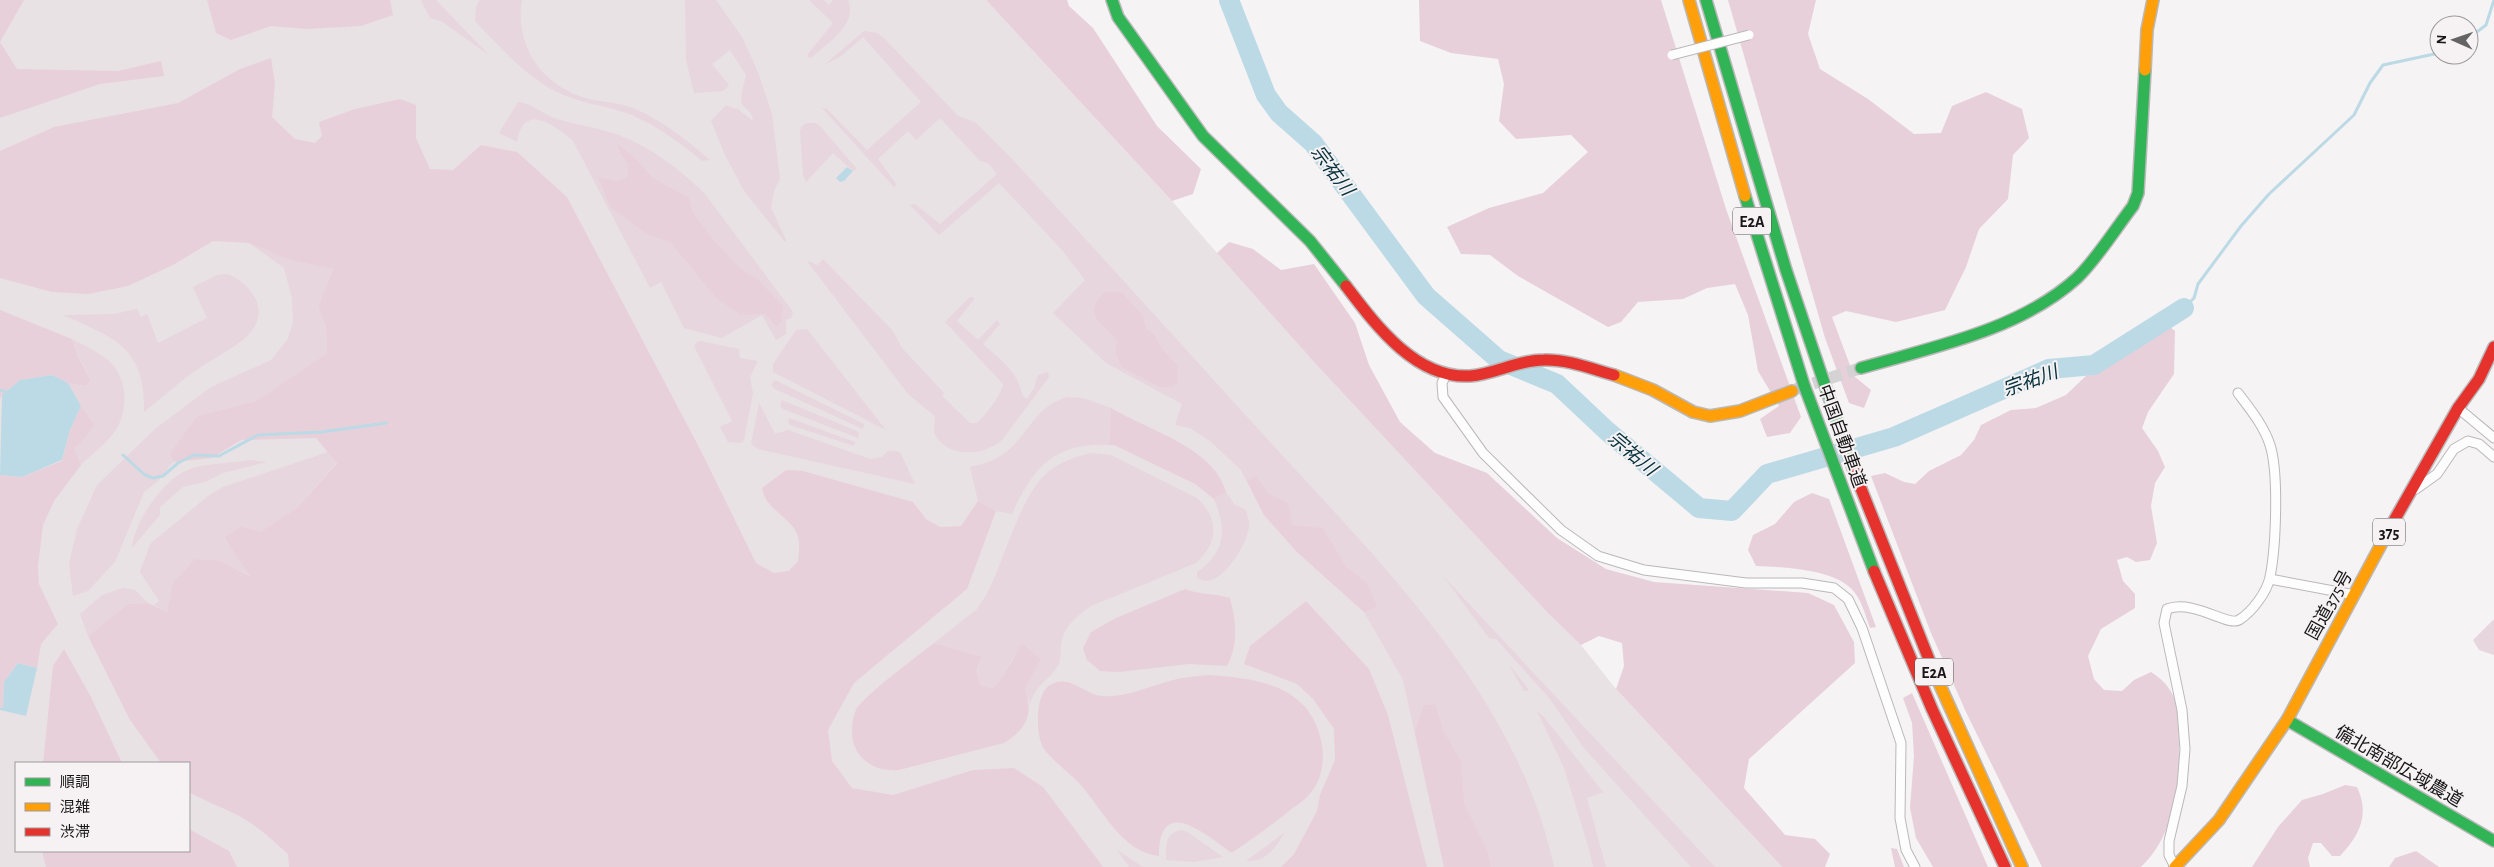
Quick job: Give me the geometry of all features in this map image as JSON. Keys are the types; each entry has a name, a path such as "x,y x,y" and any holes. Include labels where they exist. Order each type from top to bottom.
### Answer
{"main road":[{"path":"1112,0 1118,17 1203,135 1238,173 1279,209 1310,240 1336,269 1368,316 1387,337 1406,352 1447,373 1468,376 1485,375 1521,363 1552,359 1610,374 1646,386 1696,414 1712,417 1726,415 1792,391"},
{"name":"中国自動車道","path":"1689,0 1744,196 1823,440 1891,614 1948,746 2005,867"},
{"name":"中国自動車道","path":"1706,0 1763,200 1839,433 1906,606 1962,739 2022,867"},
{"path":"1861,368 1970,336 2043,305 2078,277 2110,238 2133,206 2138,193 2147,30 2152,0"},
{"name":"国道375号","path":"2175,867 2219,820 2287,720 2409,493 2458,408 2479,379 2494,347"},
{"name":"備北南部広域農道","path":"2287,720 2494,841"}],"street":[{"path":"1672,55 1749,34"},
{"path":"1447,373 1442,383 1443,397 1483,453 1561,530 1598,556 1644,570 1746,583 1802,583 1834,588 1848,599 1862,628 1901,743 1900,818 1906,850 1915,867"},
{"path":"2175,867 2169,855 2169,841 2182,786 2185,749 2182,710 2166,638 2165,615 2167,609 2186,605 2203,609 2231,621 2238,621 2254,607 2270,579 2276,472 2270,444 2253,413 2238,393"},
{"path":"2458,408 2494,438"},
{"path":"2409,493 2438,474 2454,449 2468,441 2480,444 2494,457"},
{"path":"2270,579 2355,595"}],"shaded area":[{"path":"0,0 986,0 1172,201 1217,253 1581,645 1616,689 1782,867 0,867"},
{"path":"0,0 24,0 0,42"},
{"path":"207,0 390,0 393,15 361,26 306,29 271,26 231,40 216,33"},
{"path":"421,0 436,0 489,55 441,21 430,18"},
{"path":"480,0 522,0 522,33 527,48 544,74 556,84 586,98 638,110 682,137 710,160 702,161 669,135 632,115 574,99 543,84 512,59 475,21 476,7"},
{"path":"685,0 716,0 742,37 758,72 772,114 780,179 774,191 771,208 786,240 785,242 744,191 725,155 711,121 726,105 739,110 753,121 750,113 741,101 746,75 730,50 712,64 729,85 723,91 694,93 686,60"},
{"path":"809,0 824,0 829,5 833,0 848,0 850,9 849,17 840,32 811,58 808,57 808,54 833,23"},
{"path":"986,0 1067,0 1069,6 1093,28 1157,126 1201,169 1193,194 1172,201"},
{"path":"1419,0 1661,0 1726,209 1801,417 1790,433 1767,437 1760,419 1779,406 1758,371 1748,315 1735,284 1707,288 1683,299 1638,302 1621,322 1608,327 1518,276 1490,255 1461,254 1447,227 1489,208 1543,193 1588,152 1571,135 1516,139 1499,121 1504,84 1498,59 1451,53 1420,41"},
{"path":"1728,0 1816,0 1808,34 1820,69 1868,99 1914,134 1941,133 1952,106 1986,92 2022,109 2029,138 2013,155 2008,199 1979,229 1966,267 1945,310 1896,322 1846,311 1832,317 1854,376 1871,390 1864,408 1849,403 1825,338"},
{"path":"864,31 877,33 885,39 958,116 975,122 1012,159 1394,579 1436,631 1475,685 1508,743 1535,803 1554,867 1444,867 1403,680 1364,612 1297,552 1264,515 1241,470 1210,441 1190,428 1175,425 1182,404 1106,363 1053,313 1085,280 1062,250 999,183 939,235 910,205 915,204 940,224 997,174 988,163 980,161 940,118 916,140 908,131 878,159 897,185 894,187 822,108 827,109 867,150 921,102 863,37 841,56 824,65"},
{"path":"0,42 17,69 118,71 161,61 164,76 100,84 0,118"},
{"path":"271,58 275,84 272,117 295,139 315,143 322,136 319,122 355,109 400,99 416,105 416,138 430,169 453,170 481,145 517,152 567,197 701,451 756,563 774,573 789,571 798,561 799,545 797,534 791,524 767,501 762,488 786,470 803,471 913,502 926,519 940,527 961,526 978,501 996,511 967,589 854,683 828,730 832,761 852,788 893,795 973,770 1014,768 1043,787 1103,867 289,867 288,854 257,827 243,818 190,793 190,762 160,762 130,720 88,636 128,604 148,603 167,612 172,584 195,559 220,561 250,576 224,538 241,526 260,532 298,507 337,463 316,438 241,440 212,458 173,462 170,453 197,416 256,401 327,353 326,326 318,307 333,269 289,260 249,243 213,241 173,265 128,286 88,294 52,292 0,278 0,151 54,127 178,103 240,69"},
{"path":"518,102 557,119 620,135 659,156 683,174 705,194 793,312 791,318 786,320 786,334 776,340 762,315 722,338 684,328 661,282 650,288 573,141 557,128 540,120 532,120 526,123 520,130 517,142 499,133"},
{"path":"807,123 815,123 820,126 857,169 853,171 833,153 806,182 803,175 800,131 802,126"},
{"path":"618,144 637,160 653,178 689,198 693,213 715,242 740,268 757,279 783,306 781,321 777,327 765,314 741,315 716,298 671,243 645,233 610,207 598,177 617,181 627,178 628,164 620,153"},
{"path":"1229,242 1253,249 1281,270 1314,264 1355,323 1369,365 1400,422 1435,453 1487,473 1557,538 1606,569 1654,582 1808,593 1834,605 1854,642 1855,663 1749,759 1744,788 1785,835 1815,839 1830,854 1825,867 1782,867 1616,689 1624,666 1622,643 1599,636 1581,645 1548,613 1316,364 1217,253"},
{"path":"249,243 289,260 333,269 318,307 326,326 327,353 256,401 197,416 170,453 173,462 158,481 144,492 115,562 88,591 73,596 69,564 77,529 97,485 155,429 211,387 271,360 287,340 293,323 292,298 284,268"},
{"path":"823,259 893,331 902,348 944,393 942,396 970,423 977,423 985,415 997,399 1003,384 945,322 970,297 975,298 957,321 978,340 997,320 1000,324 983,344 1013,373 1022,395 1027,399 1034,388 1038,375 1048,372 1049,377 1002,440 994,446 976,452 956,451 947,447 934,433 935,417 908,394 807,261 818,265"},
{"path":"228,274 245,285 256,299 258,316 255,325 249,334 238,344 192,373 144,412 140,373 133,359 124,348 98,331 63,315 114,314 137,309 141,317 147,314 158,343 207,318 193,287 217,275"},
{"path":"1105,292 1122,292 1143,316 1146,329 1154,334 1163,350 1177,365 1178,382 1171,387 1160,387 1121,367 1115,350 1117,341 1101,324 1094,313 1094,307"},
{"path":"0,310 72,339 78,356 91,381 84,386 68,383 52,375 20,380 2,395 0,400"},
{"path":"2170,327 2175,331 2174,374 2148,412 2142,428 2158,451 2165,467 2155,483 2151,506 2157,543 2150,560 2136,562 2127,557 2117,560 2123,581 2135,594 2135,608 2101,629 2088,656 2094,679 2104,690 2122,691 2134,680 2151,672 2171,691 2177,706 2179,745 2178,782 2175,801 2163,837 2141,867 2042,867 1966,712 1931,633 1871,476 1885,473 1904,482 1915,484 1929,471 1961,455 1974,440 1981,425 2011,410 2036,408 2066,395 2090,372"},
{"path":"807,329 886,430 773,372 773,364 796,330"},
{"path":"72,339 109,361 120,377 124,397 122,418 118,427 81,465 74,447 95,425 81,406 68,383 84,386 91,380"},
{"path":"701,341 739,349 740,358 758,361 750,377 753,393 744,440 741,443 728,442 720,427 732,421 694,346 697,342"},
{"path":"775,380 864,424 863,429 775,389 771,385"},
{"path":"1067,397 1083,398 1111,408 1109,445 1090,445 1074,448 1060,453 1048,461 1028,483 1012,514 996,511 978,501 970,467 998,458 1014,445 1047,407"},
{"path":"782,400 859,432 858,438 783,409 780,406"},
{"path":"759,403 775,434 788,430 870,459 882,457 888,451 900,452 915,484 758,449 751,444"},
{"path":"81,406 95,425 80,444 74,447 81,465 54,501 43,525 38,566 39,584 58,624 41,644 37,668 18,663 4,682 3,708 0,707 0,475 22,477 62,461 70,430"},
{"path":"1111,408 1178,441 1194,451 1219,476 1226,492 1214,499 1195,484 1114,445 1109,445"},
{"path":"789,418 855,442 854,446 790,425 788,422"},
{"path":"328,452 337,462 298,507 260,532 241,526 224,539 251,576 220,561 172,584 167,612 154,605 159,601 140,572 150,544 208,496 223,487"},
{"path":"1091,453 1111,455 1197,498 1209,514 1212,522 1212,539 1209,547 1196,563 1091,606 1076,618 1068,627 1062,639 1059,664 1036,691 1030,704 1025,689 1041,659 1014,656 1001,679 992,688 981,687 977,671 983,657 934,643 977,609 985,597 1021,512 1039,482 1049,471 1059,465"},
{"path":"251,460 267,462 223,473 205,482 183,487 160,507 160,515 132,548 134,537 145,513 162,489 172,480 193,468"},
{"path":"1256,476 1268,493 1288,503 1292,525 1323,528 1346,567 1367,583 1377,607 1364,612 1297,552 1264,515 1247,481"},
{"path":"1226,492 1234,504 1246,510 1249,522 1248,534 1238,555 1222,574 1205,581 1197,577 1197,572 1214,557 1221,540 1221,521 1214,499"},
{"path":"1812,493 1829,499 1876,627 1870,628 1857,596 1839,580 1811,571 1756,566 1748,550 1753,535 1775,524 1794,502"},
{"path":"1443,576 1715,867 1691,867 1583,747 1550,699 1496,639 1489,638"},
{"path":"123,588 135,590 148,603 128,604 88,636 80,614 102,595"},
{"path":"1185,589 1230,598 1234,616 1235,641 1227,666 1189,664 1119,672 1100,671 1087,660 1083,648 1091,632 1116,618"},
{"path":"1306,601 1369,669 1388,715 1427,867 1281,867 1294,854 1317,811 1320,795 1335,760 1334,729 1313,699 1297,684 1244,664 1250,646"},
{"path":"2494,619 2494,655 2479,650 2473,640"},
{"path":"934,643 983,657 977,671 978,678 981,686 992,688 1001,679 1022,644 1041,659 1025,689 1029,706 1023,727 1004,743 899,770 882,769 868,763 859,754 854,744 852,727 856,710 869,695"},
{"path":"64,649 91,697 122,762 43,762 53,666"},
{"path":"1508,663 1529,690 1524,691"},
{"path":"1208,675 1227,676 1264,683 1280,689 1295,698 1307,710 1316,725 1323,751 1322,765 1317,784 1304,800 1233,852 1230,852 1197,829 1185,824 1175,823 1167,827 1161,837 1159,856 1146,853 1123,838 1079,783 1044,749 1038,725 1041,697 1050,685 1057,682 1071,683 1096,695 1112,696 1131,693 1177,679"},
{"path":"1912,693 1988,867 1933,867 1916,838 1910,808 1914,756 1912,723 1903,698"},
{"path":"1435,704 1444,732 1461,761 1464,803 1487,851 1491,867 1444,867 1415,732 1424,705"},
{"path":"1537,711 1544,717 1603,792 1587,798 1606,867 1593,867 1564,768"},
{"path":"2345,785 2357,787 2363,806 2363,815 2358,832 2340,856 2332,856 2321,843 2313,843 2308,858 2310,867 2252,867 2278,827 2302,800"},
{"path":"190,830 229,851 237,867 46,867 42,852 190,852"},
{"path":"1182,830 1223,857 1194,862 1166,860 1169,837 1176,831"},
{"path":"1285,832 1270,853 1260,859 1246,861"},
{"path":"1891,848 1897,849 1904,867 1895,867"},
{"path":"1117,850 1143,867 1129,867"},
{"path":"2416,851 2439,867 2389,867 2395,858"}],"water":[{"path":"847,167 853,171 844,181 840,182 836,178"},
{"path":"52,375 68,383 81,406 70,430 62,460 22,477 0,475 2,395 20,380"},
{"path":"18,663 37,668 26,716 0,710 0,707 3,708 4,682"}],"waterway":[{"name":"宗祐川","path":"1229,0 1266,95 1279,113 1313,143 1426,296 1499,360 1557,384 1607,431 1699,508 1732,511 1767,474 1894,437 2049,369 2094,365 2184,308"},
{"path":"2479,30 2486,25 2494,0"},
{"path":"2184,308 2194,298 2198,284 2241,226 2269,194 2354,115 2370,83 2383,65 2429,55"},
{"path":"0,390 6,392"},
{"path":"123,455 145,475 153,478 163,476 178,463 194,455 219,456 258,435 322,432 386,423"}],"tunnel":[{"path":"1796,389 1861,368"}],"traffic: fast":[{"path":"1112,0 1118,17 1203,136 1310,241 1346,286"},
{"path":"1706,0 1786,270 1854,471"},
{"path":"1861,368 1946,344 2003,324 2054,296 2084,271 2133,206 2138,193 2145,70"},
{"path":"1745,196 1804,385 1874,571"},
{"path":"2287,720 2494,841"}],"traffic: slow":[{"path":"1689,0 1745,196"},
{"path":"2145,70 2147,30 2153,0"},
{"path":"1614,375 1653,390 1693,412 1710,416 1740,411 1792,391"},
{"path":"2175,867 2219,820 2287,720 2391,526"},
{"path":"1934,672 2022,867"}],"traffic: jam":[{"path":"1346,286 1370,317 1398,346 1414,359 1432,369 1450,375 1479,375 1525,362 1553,360 1614,375"},
{"path":"2391,526 2458,408 2479,379 2494,347"},
{"path":"1854,471 1934,672"},
{"path":"1874,571 1932,709 2005,867"}]}
